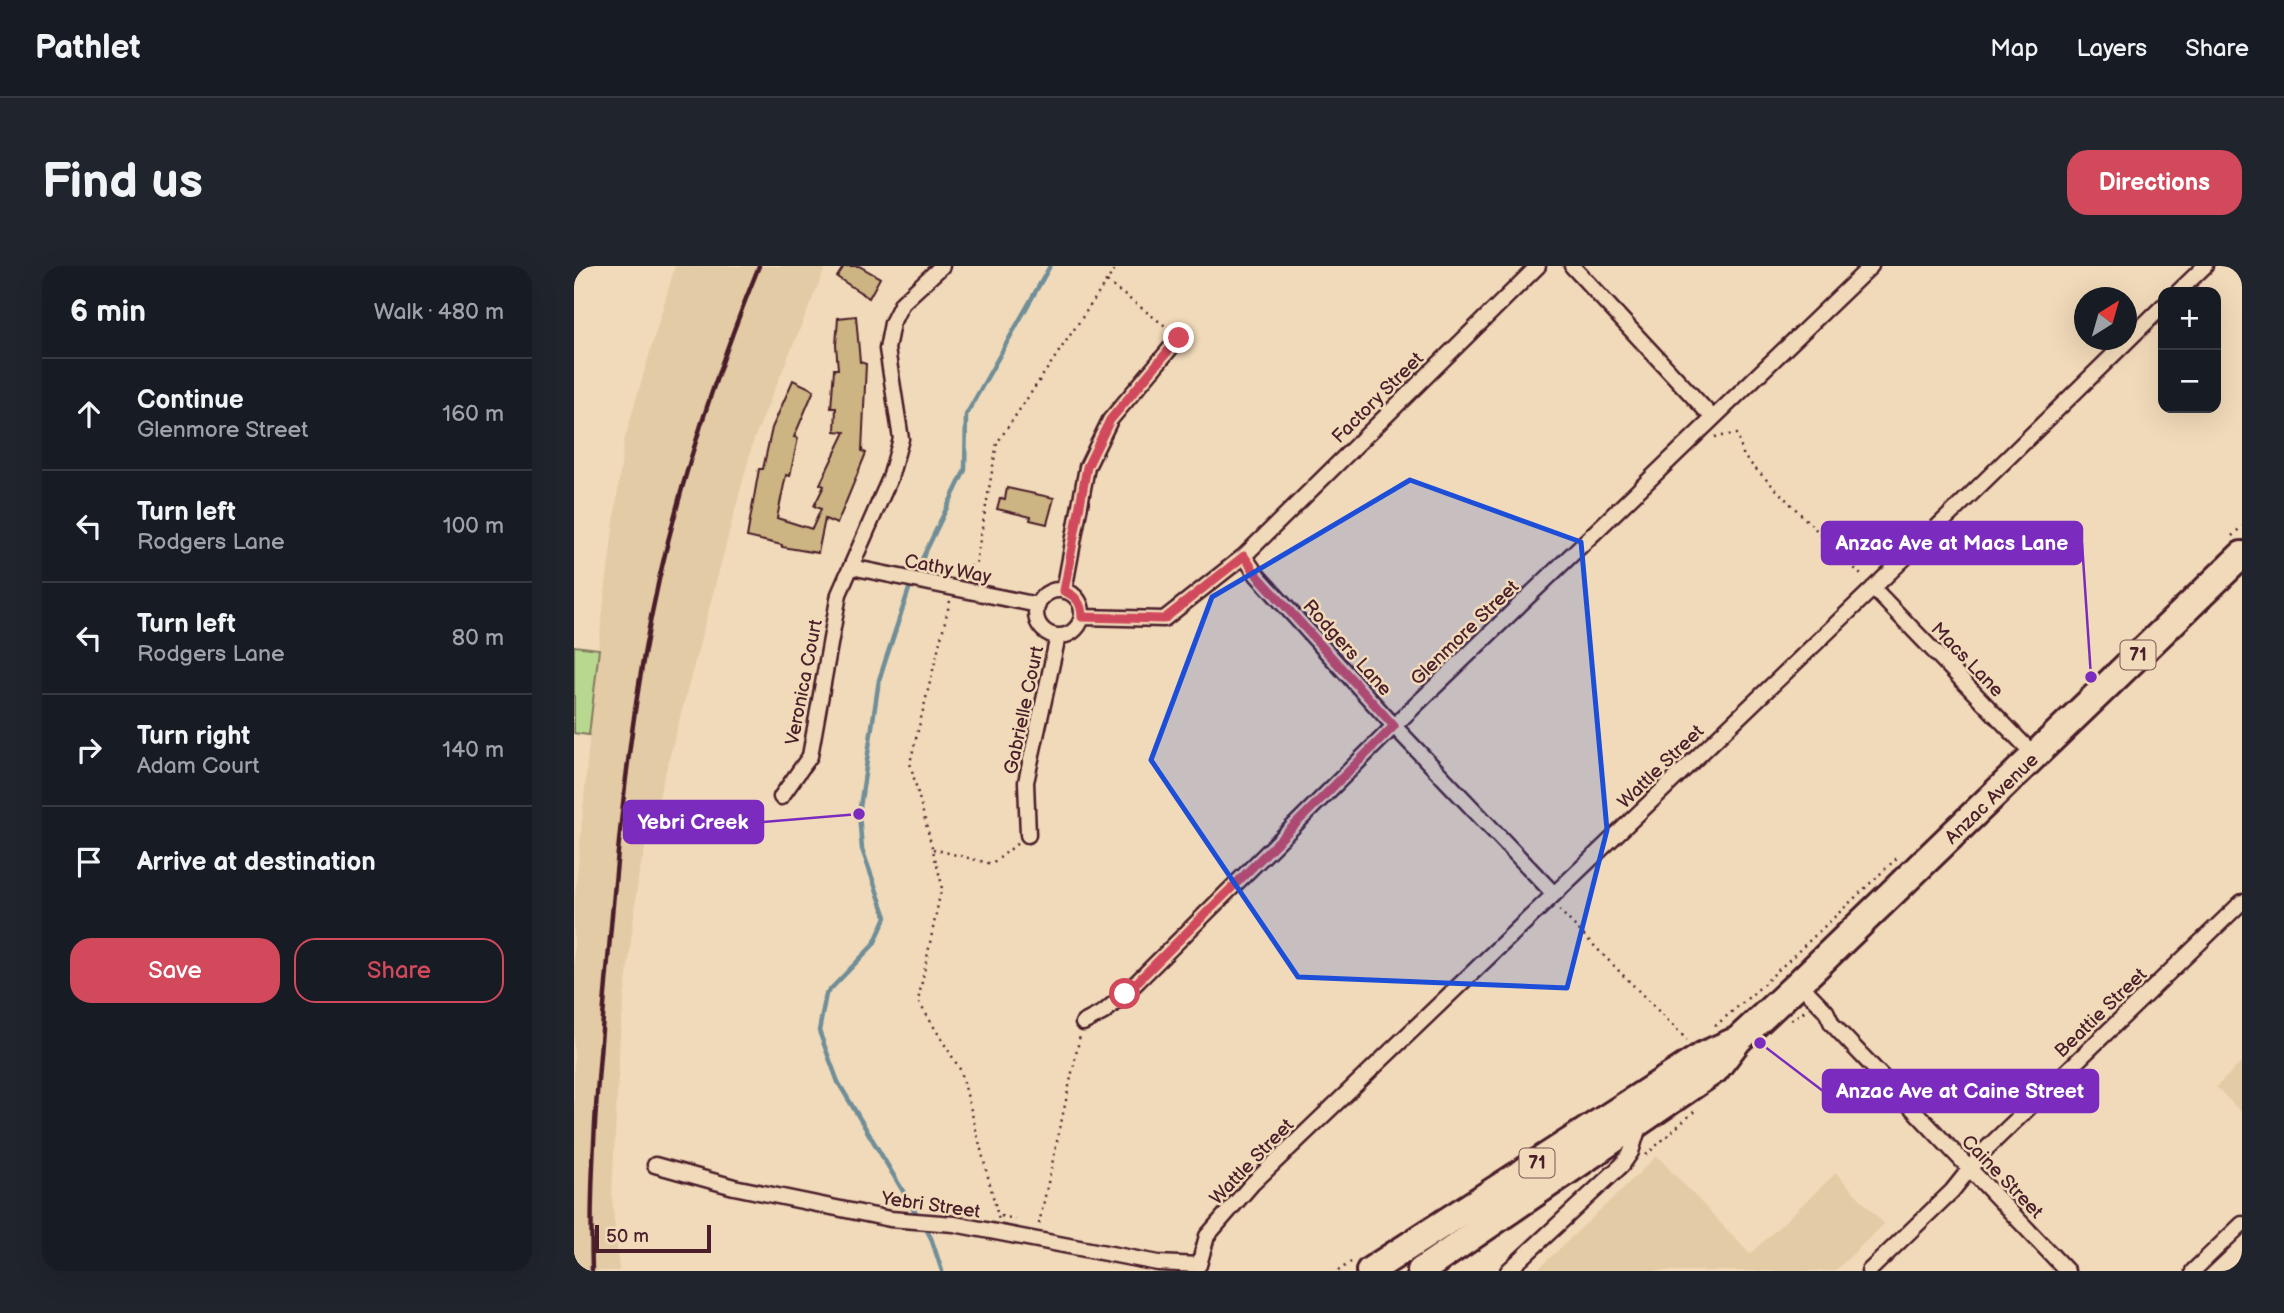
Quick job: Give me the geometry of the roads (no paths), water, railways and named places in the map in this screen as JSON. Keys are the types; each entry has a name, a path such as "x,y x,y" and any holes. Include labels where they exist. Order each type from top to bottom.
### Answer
{"highway":[{"name":"Anzac Avenue","path":"1421,1271 1715,1070 1738,1040 2242,555"},
{"name":"Anzac Avenue","path":"1370,1271 1704,1055 1738,1040"}],"street":[{"name":"Veronica Court","path":"781,797 810,756 839,594 890,478 901,439 887,349 892,323 902,303 942,266"},
{"name":"Factory Street","path":"1244,556 1538,266"},
{"path":"1572,266 1712,417"},
{"name":"Glenmore Street","path":"1083,1023 1104,1012 1125,994 1394,726 1871,266"},
{"path":"2183,287 2204,266"},
{"name":"Wattle Street","path":"1200,1268 1207,1236 1252,1184 1874,588 2158,311"},
{"path":"1064,591 1087,467 1110,420 1179,338"},
{"path":"1082,617 1164,619 1244,556"},
{"name":"Rodgers Lane","path":"1244,556 1257,575 1394,726 1555,894"},
{"name":"Cathy Way","path":"851,568 1038,605"},
{"name":"Macs Lane","path":"1874,588 2035,756"},
{"path":"1064,591 1076,598 1082,610 1082,617 1076,629 1064,636 1058,636 1040,626 1037,619 1038,605 1046,595 1064,591"},
{"name":"Gabrielle Court","path":"1028,835 1026,782 1058,636"},
{"name":"Beattie Street","path":"1869,1271 1952,1191 1984,1151 2242,902"},
{"name":"Caine Street","path":"1799,983 1826,1011 1832,1024 2067,1271"},
{"path":"1508,1271 1533,1239 1622,1165 1631,1152 1640,1122"},
{"name":"Yebri Street","path":"655,1165 734,1187 890,1219 954,1224 1158,1263 1200,1268"},
{"path":"2193,1271 2242,1224"}],"waterway":[{"path":"919,1218 838,1082 819,1031 826,994 874,944 886,917 862,849 859,814 879,680 912,580 965,470 966,415 1050,266"},
{"path":"924,1225 942,1271"}],"railway":[{"path":"592,1271 593,1154 598,1077 619,845 638,693 653,605 677,506 706,409 759,266"}],"place":[{"name":"Anzac Ave at Macs Lane","path":"2091,677"},
{"name":"Yebri Creek","path":"859,814"},
{"name":"Anzac Ave at Caine Street","path":"1760,1043"}]}
